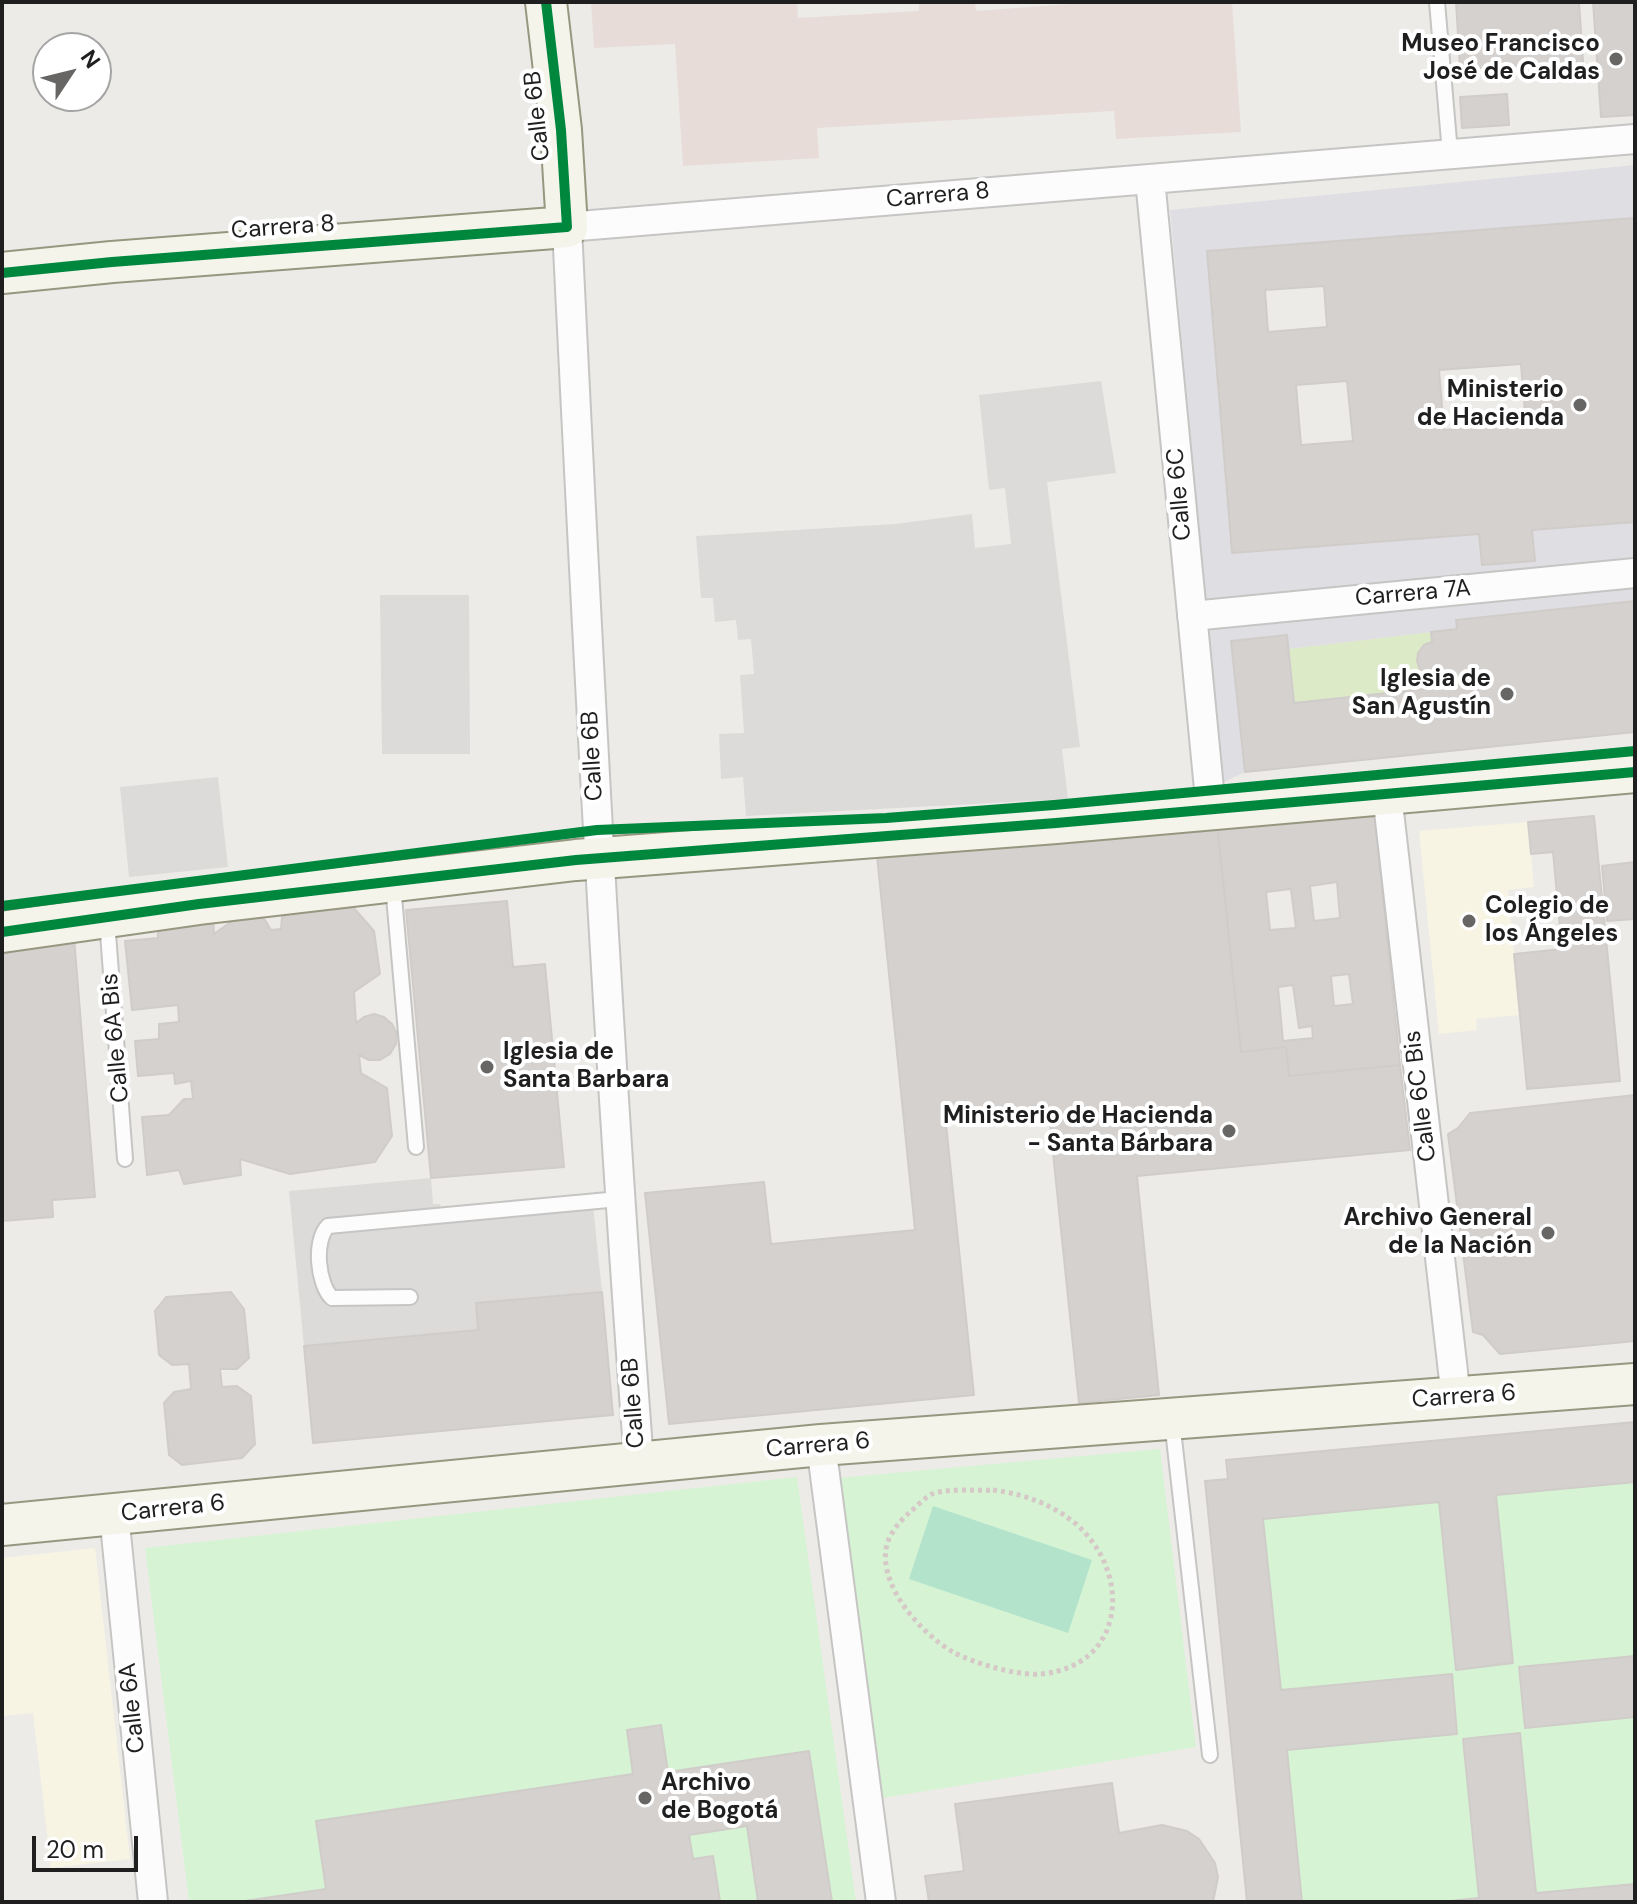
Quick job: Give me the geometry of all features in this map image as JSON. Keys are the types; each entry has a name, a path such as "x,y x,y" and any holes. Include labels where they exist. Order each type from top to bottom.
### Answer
{"street":[{"name":"Calle 6B","path":"546,2 561,130 598,858 639,1463"},
{"name":"Carrera 8","path":"2,273 191,255 1635,139"},
{"name":"Calle 6C","path":"1150,179 1211,810"},
{"name":"Carrera 7A","path":"1192,616 1635,573"},
{"path":"2,932 392,881 598,858 1211,810 1635,772"},
{"name":"Calle 6C Bis","path":"1387,794 1456,1398"},
{"name":"Carrera 6","path":"2,1525 821,1445 1635,1384"},
{"path":"821,1445 881,1902"},
{"name":"Calle 6A","path":"114,1514 153,1902"}],"lane":[{"path":"1437,2 1450,153"},
{"path":"392,881 416,1147"},
{"name":"Calle 6A Bis","path":"106,917 125,1159"},
{"path":"410,1297 332,1298 324,1291 318,1244 321,1233 328,1226 619,1199"},
{"path":"1172,1420 1210,1755"}],"path":[{"path":"993,1490 1020,1494 1061,1513 1078,1526 1091,1540 1112,1579 1112,1619 1104,1638 1088,1655 1065,1668 1039,1674 977,1663 934,1639 899,1600 890,1575 886,1549 898,1524 932,1494 993,1490"}],"shaded area":[{"path":"591,2 797,2 798,18 919,11 919,2 975,2 976,11 1098,2 1232,2 1241,132 1116,139 1114,111 817,128 819,158 683,166 675,44 594,48"},
{"path":"1635,165 1635,218 1207,252 1231,553 1479,534 1482,565 1534,561 1532,530 1635,522 1635,601 1457,620 1457,629 1288,649 1286,635 1231,641 1245,772 1222,783 1170,210"},
{"path":"1101,381 1116,473 1047,482 1080,747 1062,749 1068,799 746,816 743,777 721,779 719,734 744,733 740,675 754,674 751,639 738,640 736,620 715,622 713,598 701,598 696,536 895,524 972,514 975,548 1011,544 1005,488 989,490 979,395"},
{"path":"380,595 469,595 470,754 382,754"},
{"path":"218,777 228,867 129,877 120,787"},
{"name":"Colegio de los Ángeles","path":"1528,822 1534,887 1508,890 1520,1015 1476,1019 1477,1030 1439,1034 1419,831"},
{"path":"431,1178 433,1204 440,1204 441,1209 592,1196 602,1292 477,1303 478,1330 304,1346 289,1191"},
{"path":"95,1548 130,1859 51,1868 33,1713 2,1716 2,1558"}],"green space":[{"path":"1431,632 1432,642 1424,645 1418,653 1420,670 1436,677 1462,675 1463,685 1294,703 1288,649"},
{"path":"1160,1449 1196,1747 883,1798 837,1478"},
{"path":"797,1477 856,1902 189,1902 145,1548"},
{"path":"1635,1482 1635,1656 1519,1668 1525,1728 1635,1717 1635,1884 1536,1893 1519,1733 1463,1739 1479,1898 1440,1902 1302,1902 1287,1750 1457,1734 1452,1674 1281,1690 1263,1519 1439,1502 1456,1670 1513,1663 1496,1495"},
{"path":"933,1506 1092,1560 1068,1633 909,1579"}],"building":[{"path":"1456,2 1579,2 1583,62 1460,69"},
{"name":"Museo Francisco José de Caldas","path":"1593,2 1635,2 1635,115 1601,117"},
{"path":"1507,94 1509,125 1462,128 1460,97"},
{"name":"Ministerio de Hacienda","path":"1635,218 1635,522 1532,530 1535,561 1482,565 1479,534 1232,553 1207,251","holes":["1324,286 1327,327 1268,332 1265,290","1521,364 1526,424 1444,430 1439,370","1347,381 1353,441 1301,445 1296,385"]},
{"name":"Iglesia de San Agustín","path":"1635,601 1635,732 1245,772 1231,641 1287,635 1294,703 1463,685 1462,675 1428,675 1420,670 1417,661 1424,645 1432,642 1431,632 1457,629 1456,620"},
{"path":"1374,808 1400,1065 1289,1076 1286,1047 1241,1052 1217,824","holes":["1337,882 1340,918 1314,921 1310,886","1291,889 1296,928 1270,930 1266,892","1349,974 1353,1004 1334,1006 1331,976","1293,985 1299,1028 1312,1026 1313,1038 1283,1041 1278,987"]},
{"path":"1594,816 1620,1081 1527,1089 1514,954 1562,949 1553,852 1531,854 1528,822"},
{"name":"Ministerio de Hacienda - Santa Bárbara","path":"1217,824 1241,1052 1286,1047 1289,1076 1400,1065 1410,1150 1137,1176 1159,1395 1079,1403 1048,1105 945,1114 974,1395 669,1424 645,1193 764,1182 771,1244 915,1230 877,856"},
{"path":"1635,862 1635,919 1607,921 1602,866"},
{"name":"Iglesia de Santa Barbara","path":"507,901 513,967 545,964 564,1167 431,1178 406,910"},
{"path":"353,907 374,931 380,974 354,992 356,1023 374,1014 384,1017 397,1034 390,1054 380,1060 369,1060 359,1055 361,1073 387,1088 392,1136 375,1162 290,1174 240,1159 241,1175 184,1184 179,1170 147,1175 142,1117 169,1115 184,1099 193,1099 191,1081 175,1084 174,1073 138,1076 135,1041 159,1039 159,1024 179,1022 178,1005 132,1010 125,941 158,938 158,924 213,918 214,934 236,918 256,916 265,920 271,930 281,929 282,917 289,914"},
{"path":"74,937 95,1197 52,1200 53,1217 2,1221 2,943"},
{"name":"Archivo General de la Nación","path":"1635,1095 1635,1341 1500,1354 1483,1335 1473,1332 1448,1134 1458,1128 1470,1113"},
{"path":"231,1292 244,1309 249,1358 237,1369 220,1369 222,1387 237,1386 251,1396 255,1444 242,1458 182,1465 169,1455 164,1403 174,1392 191,1389 189,1364 172,1365 159,1355 155,1311 166,1297"},
{"path":"602,1292 613,1415 313,1443 304,1346 478,1330 476,1303"},
{"path":"1635,1422 1635,1482 1496,1495 1513,1663 1456,1670 1439,1502 1263,1519 1281,1690 1452,1674 1457,1734 1287,1750 1302,1902 1247,1902 1205,1481 1228,1479 1226,1460"},
{"path":"1635,1656 1635,1717 1525,1728 1519,1667"},
{"name":"Archivo de Bogotá","path":"661,1725 668,1772 809,1751 832,1902 758,1902 747,1826 689,1835 693,1859 713,1856 720,1902 238,1902 326,1889 316,1821 633,1774 627,1730"},
{"path":"1520,1733 1536,1893 1635,1884 1635,1902 1440,1902 1479,1898 1463,1739"},
{"path":"1112,1783 1119,1833 1162,1825 1187,1831 1199,1839 1215,1863 1218,1877 1213,1902 929,1902 925,1876 964,1871 955,1804"}],"cycle path":[{"path":"2,273 567,227 561,130 546,2"},
{"path":"2,906 597,830 886,818 1635,751"},
{"path":"2,932 199,904 576,860 1056,823 1635,772"}],"place":[{"name":"Museo Francisco José de Caldas","path":"1616,59"},
{"name":"Ministerio de Hacienda","path":"1580,405"},
{"name":"Iglesia de San Agustín","path":"1507,694"},
{"name":"Colegio de los Ángeles","path":"1469,921"},
{"name":"Iglesia de Santa Barbara","path":"487,1067"},
{"name":"Ministerio de Hacienda - Santa Bárbara","path":"1229,1131"},
{"name":"Archivo General de la Nación","path":"1548,1233"},
{"name":"Archivo de Bogotá","path":"645,1798"}]}
